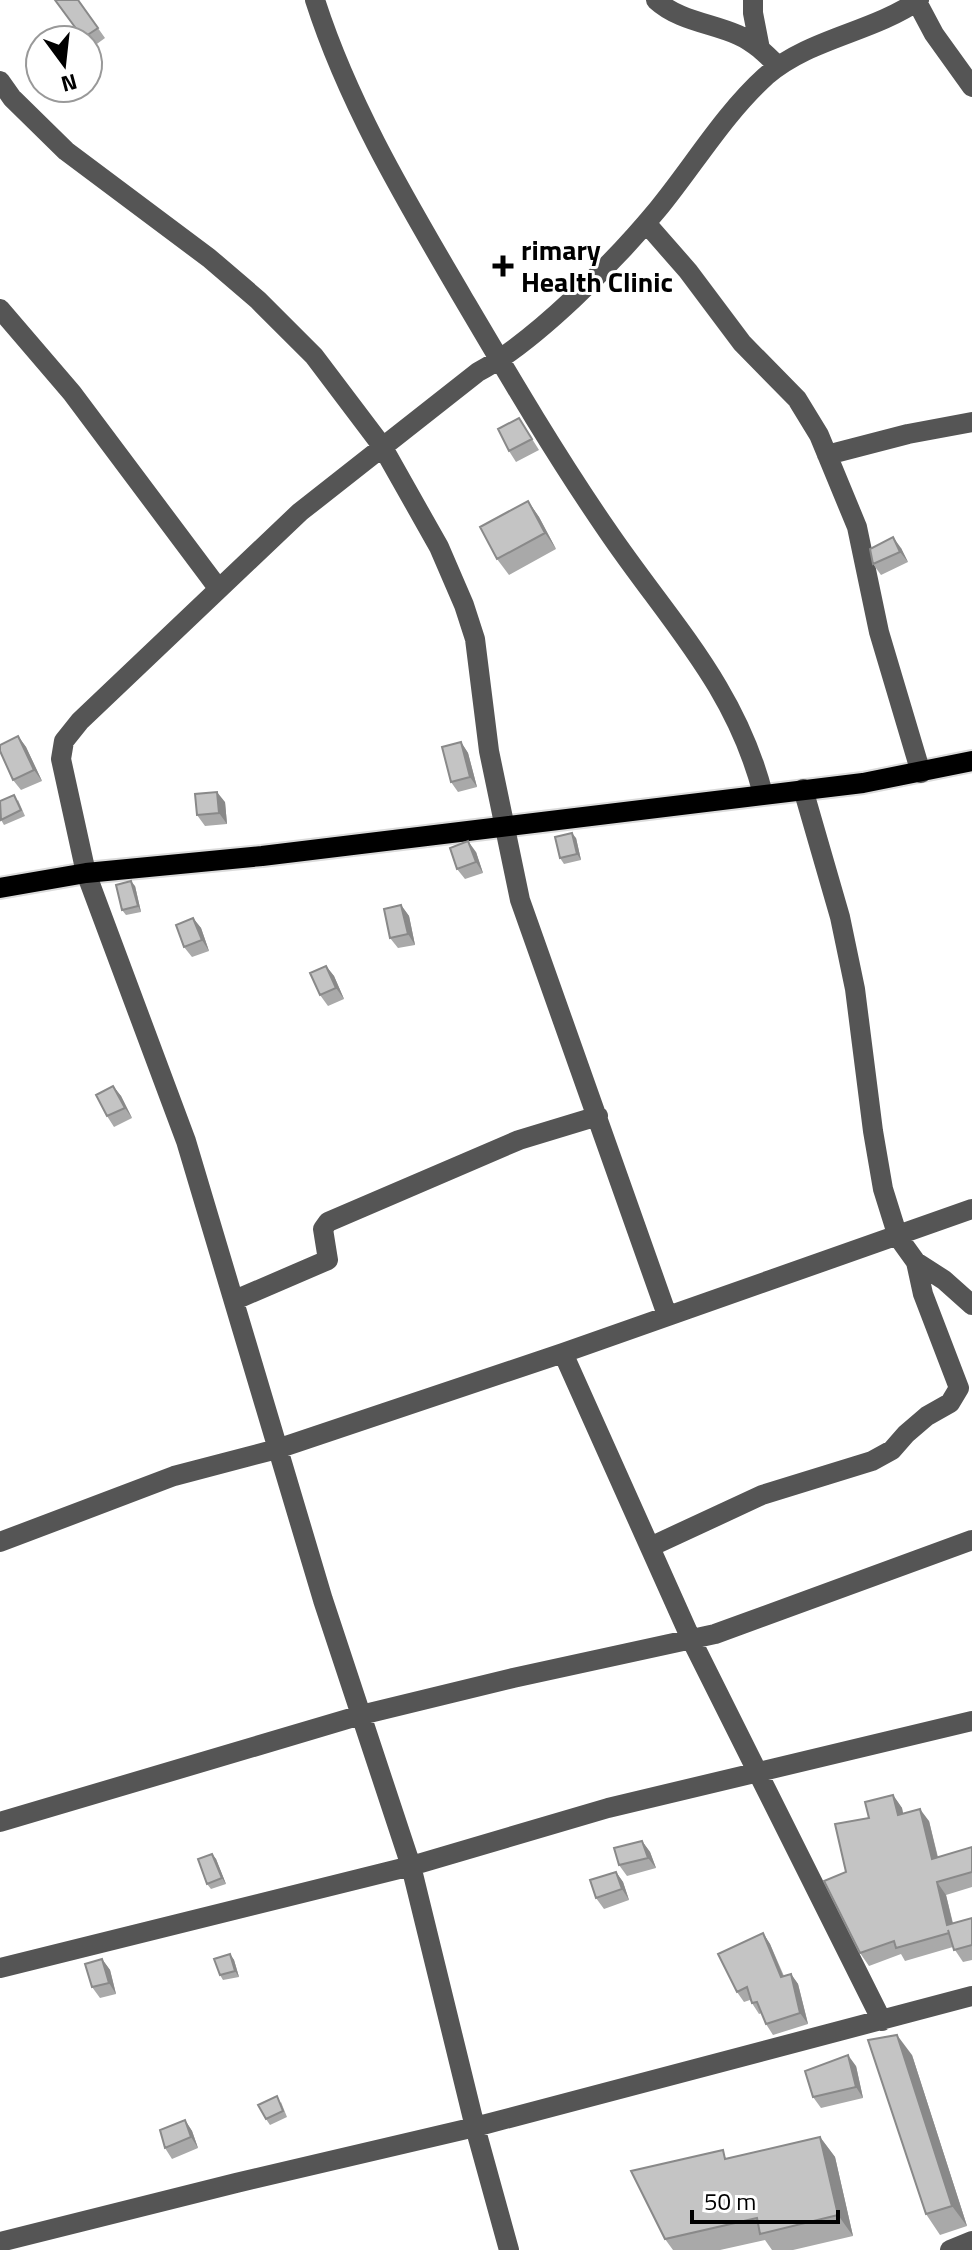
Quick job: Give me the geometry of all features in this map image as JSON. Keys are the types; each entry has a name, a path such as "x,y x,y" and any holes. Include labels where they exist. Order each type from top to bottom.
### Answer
{"main road":[{"path":"0,888 86,873 262,856 863,783 972,761"}],"street":[{"path":"315,0 327,38 385,164 500,361 607,531 674,620 731,707 753,755 763,794"},
{"path":"656,0 696,22 739,35 778,66"},
{"path":"753,0 760,49"},
{"path":"509,2250 475,2127 411,1866 277,1449 186,1141 86,873 61,759 64,741 80,721 300,512 478,372 500,361 566,304 646,223 707,144 778,66 807,49 872,24 918,1 934,34 972,87"},
{"path":"0,81 12,98 66,151 197,249 258,300 314,356 382,446 439,547 475,639 489,751 520,900 667,1315"},
{"path":"646,223 688,271 742,343 797,399 819,435 857,527 879,632 921,773"},
{"path":"0,309 90,416 218,588"},
{"path":"827,455 908,434 972,422"},
{"path":"803,789 840,917 852,975 883,1189 898,1237 916,1262 944,1280 972,1305"},
{"path":"235,1300 328,1260 323,1229 328,1222 519,1140 598,1116"},
{"path":"0,1542 174,1476 277,1449 563,1353 972,1209"},
{"path":"650,1547 762,1495 872,1461 892,1450 917,1425 950,1403 959,1388 923,1294 916,1262"},
{"path":"563,1353 691,1639 882,2021"},
{"path":"0,1822 361,1715 715,1634 972,1540"},
{"path":"0,1968 411,1866 608,1808 972,1721"},
{"path":"0,2242 475,2127 972,1996"},
{"path":"950,2250 972,2241"}],"building":[{"path":"55,0 78,0 95,24 73,24"},
{"path":"519,418 532,439 509,451 498,429"},
{"path":"528,501 545,533 497,559 480,527"},
{"path":"893,537 900,552 873,564 870,549"},
{"path":"18,736 34,770 13,780 0,745"},
{"path":"461,742 470,777 451,782 442,747"},
{"path":"217,792 219,813 197,815 195,794"},
{"path":"14,795 21,810 1,820 0,801"},
{"path":"572,833 577,854 560,858 555,837"},
{"path":"468,841 476,862 457,869 450,848"},
{"path":"131,881 138,906 122,910 116,885"},
{"path":"401,905 408,934 390,938 384,909"},
{"path":"193,918 202,940 184,947 176,925"},
{"path":"326,966 336,988 320,995 310,973"},
{"path":"113,1086 125,1108 107,1116 96,1095"},
{"path":"893,1795 898,1815 920,1809 932,1859 972,1847 972,1872 937,1882 947,1925 972,1918 972,1945 954,1950 949,1933 896,1948 894,1941 860,1953 824,1881 846,1872 835,1824 869,1818 865,1802"},
{"path":"642,1841 648,1858 619,1865 614,1848"},
{"path":"212,1854 222,1878 207,1884 198,1859"},
{"path":"616,1872 622,1889 596,1898 590,1880"},
{"path":"763,1933 781,1977 791,1974 800,2013 766,2024 757,2002 752,2003 747,1987 737,1992 718,1954"},
{"path":"230,1954 235,1971 220,1975 214,1959"},
{"path":"102,1959 109,1983 92,1987 85,1964"},
{"path":"897,2035 952,2206 926,2214 868,2040"},
{"path":"848,2055 856,2087 813,2097 805,2071"},
{"path":"277,2096 283,2111 266,2119 258,2105"},
{"path":"185,2120 191,2137 165,2148 160,2130"},
{"path":"820,2137 838,2215 760,2234 757,2218 665,2239 631,2171 723,2150 725,2159"}],"place":[{"name":"rimary Health Clinic","path":"503,266"}]}
